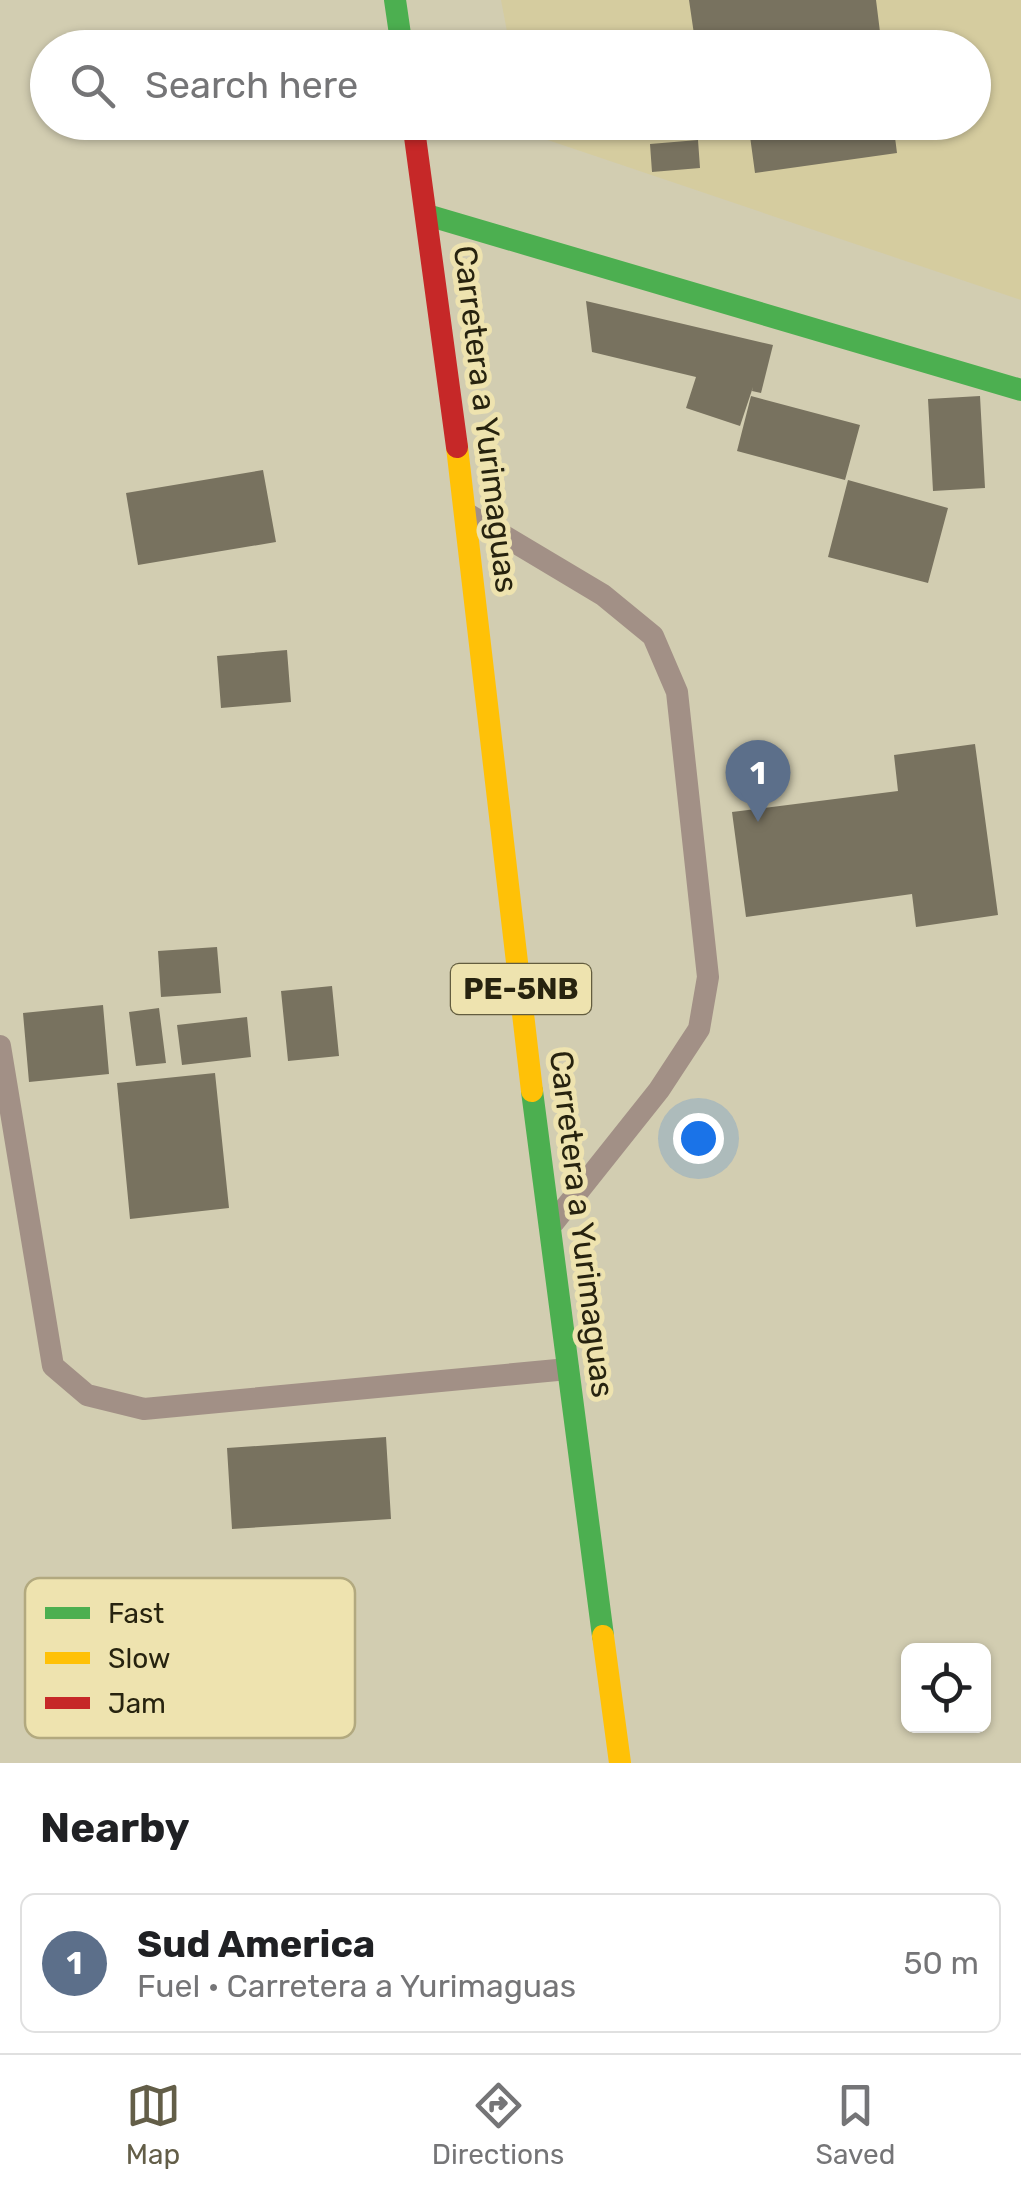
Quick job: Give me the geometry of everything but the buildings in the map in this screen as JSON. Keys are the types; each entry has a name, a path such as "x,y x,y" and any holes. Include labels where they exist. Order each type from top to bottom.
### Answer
{"main road":[{"path":"395,0 399,30"},
{"name":"PE-5NB","path":"416,140 427,215"},
{"path":"427,215 1019,388"},
{"name":"Carretera a Yurimaguas","path":"427,215 466,514 548,1229 620,1763"}],"lane":[{"path":"466,514 603,595 652,636 677,692 708,977 698,1030 659,1090 548,1229"},
{"path":"0,1046 54,1366 87,1395 144,1409 568,1369"}],"shaded area":[{"path":"501,0 1021,0 1021,300 548,140 991,140 991,30 507,30"}],"traffic: fast":[{"path":"395,0 399,30"},
{"path":"427,215 1021,390"},
{"path":"532,1091 603,1636"}],"traffic: slow":[{"path":"457,447 532,1091"},
{"path":"603,1636 620,1763"}],"traffic: jam":[{"path":"415,140 457,447"}],"place":[{"name":"Sud America","path":"758,822"}]}
